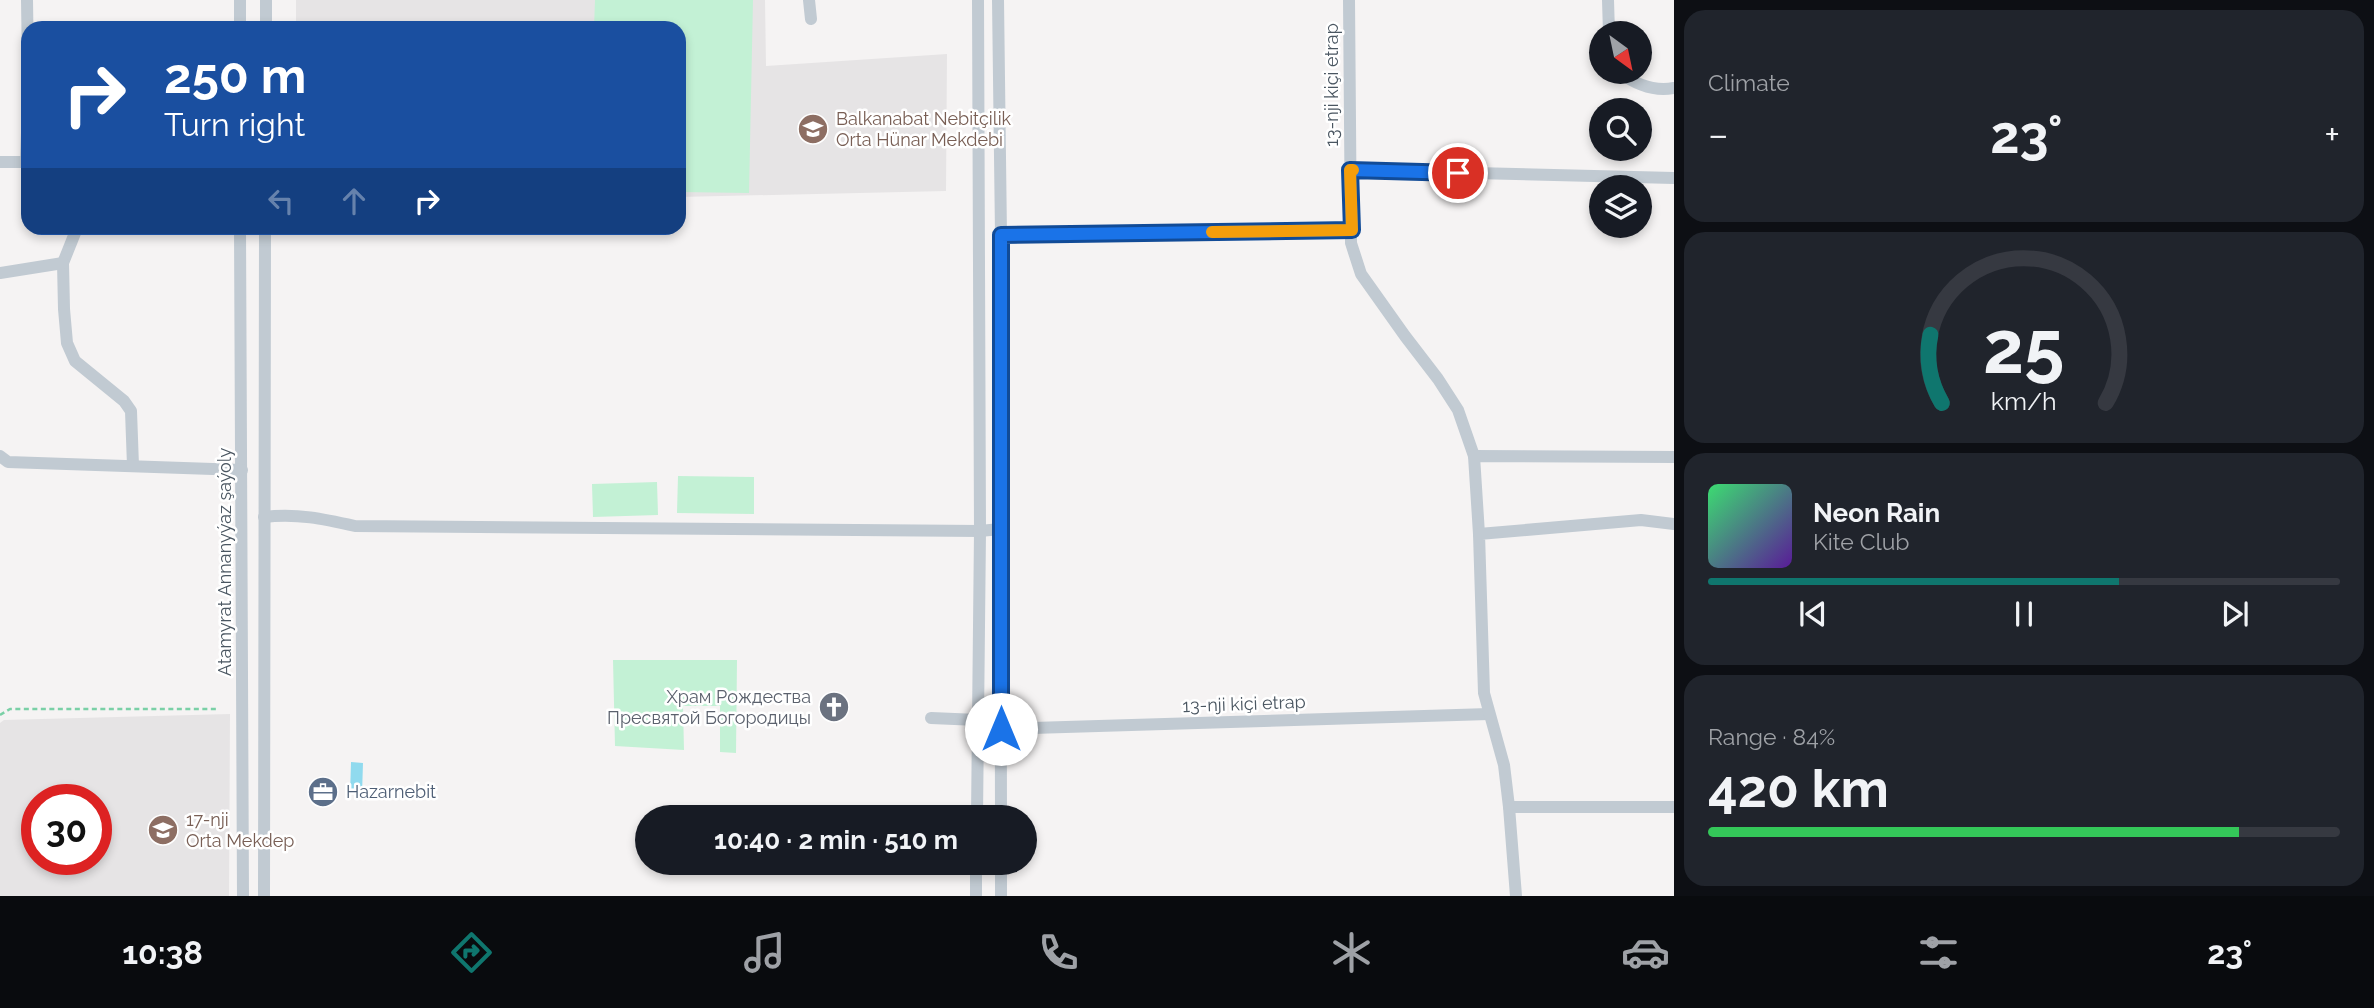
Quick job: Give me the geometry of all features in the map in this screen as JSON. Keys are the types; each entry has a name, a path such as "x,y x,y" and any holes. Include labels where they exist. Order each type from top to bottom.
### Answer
{"street":[{"path":"27,0 27,21"},
{"path":"240,0 240,21"},
{"path":"266,0 266,21"},
{"path":"809,0 811,19"},
{"path":"977,805 980,531 978,0"},
{"path":"998,0 1001,235 1001,805"},
{"name":"13-nji kiçi etrap","path":"1349,0 1351,243 1361,274 1458,410 1474,456 1483,683 1504,765 1516,896"},
{"path":"1608,0 1609,21"},
{"path":"1638,84 1674,88"},
{"path":"0,162 21,162"},
{"name":"13-nji kiçi etrap","path":"1350,170 1674,178"},
{"path":"1001,235 1352,230"},
{"path":"74,235 63,263 67,343 75,361 124,401 131,411 133,466"},
{"name":"Atamyrat Annanyýaz şaýoly","path":"240,235 243,896"},
{"path":"264,896 265,235"},
{"path":"0,273 63,263"},
{"path":"0,456 8,462 242,470"},
{"path":"1474,456 1674,457"},
{"path":"264,517 315,516 355,526 1000,529"},
{"path":"1479,534 1641,520 1674,524"},
{"name":"13-nji kiçi etrap","path":"1001,729 1489,714"},
{"path":"931,718 978,720"},
{"path":"1509,807 1674,807"},
{"path":"976,875 976,896"},
{"path":"1001,875 1001,896"}],"path":[{"path":"0,715 10,709 218,709"}],"shaded area":[{"name":"Balkanabat Nebitçilik Orta Hünar Mekdebi","path":"296,0 765,0 766,66 947,54 946,191 686,197 686,21 296,21"},
{"name":"17-nji Orta Mekdep","path":"230,714 229,896 0,896 0,723 4,720"}],"green space":[{"path":"595,0 753,0 749,193 686,192 686,21 594,21"},
{"path":"678,476 754,477 754,514 677,513"},
{"path":"657,482 658,515 593,517 592,484"},
{"path":"613,660 737,660 736,753 720,752 720,706 683,706 684,750 615,746"}],"water":[{"path":"351,762 363,763 362,794 350,794"}],"slow traffic":[{"path":"1212,232 1352,230 1350,170 1353,170"}],"place":[{"name":"Balkanabat Nebitçilik Orta Hünar Mekdebi","path":"813,129"},
{"name":"Храм Рождества Пресвятой Богородицы","path":"834,707"},
{"name":"Hazarnebit","path":"323,792"},
{"name":"17-nji Orta Mekdep","path":"163,830"}],"route":[{"path":"1001,729 1001,235 1352,230 1350,170 1458,173"}]}
